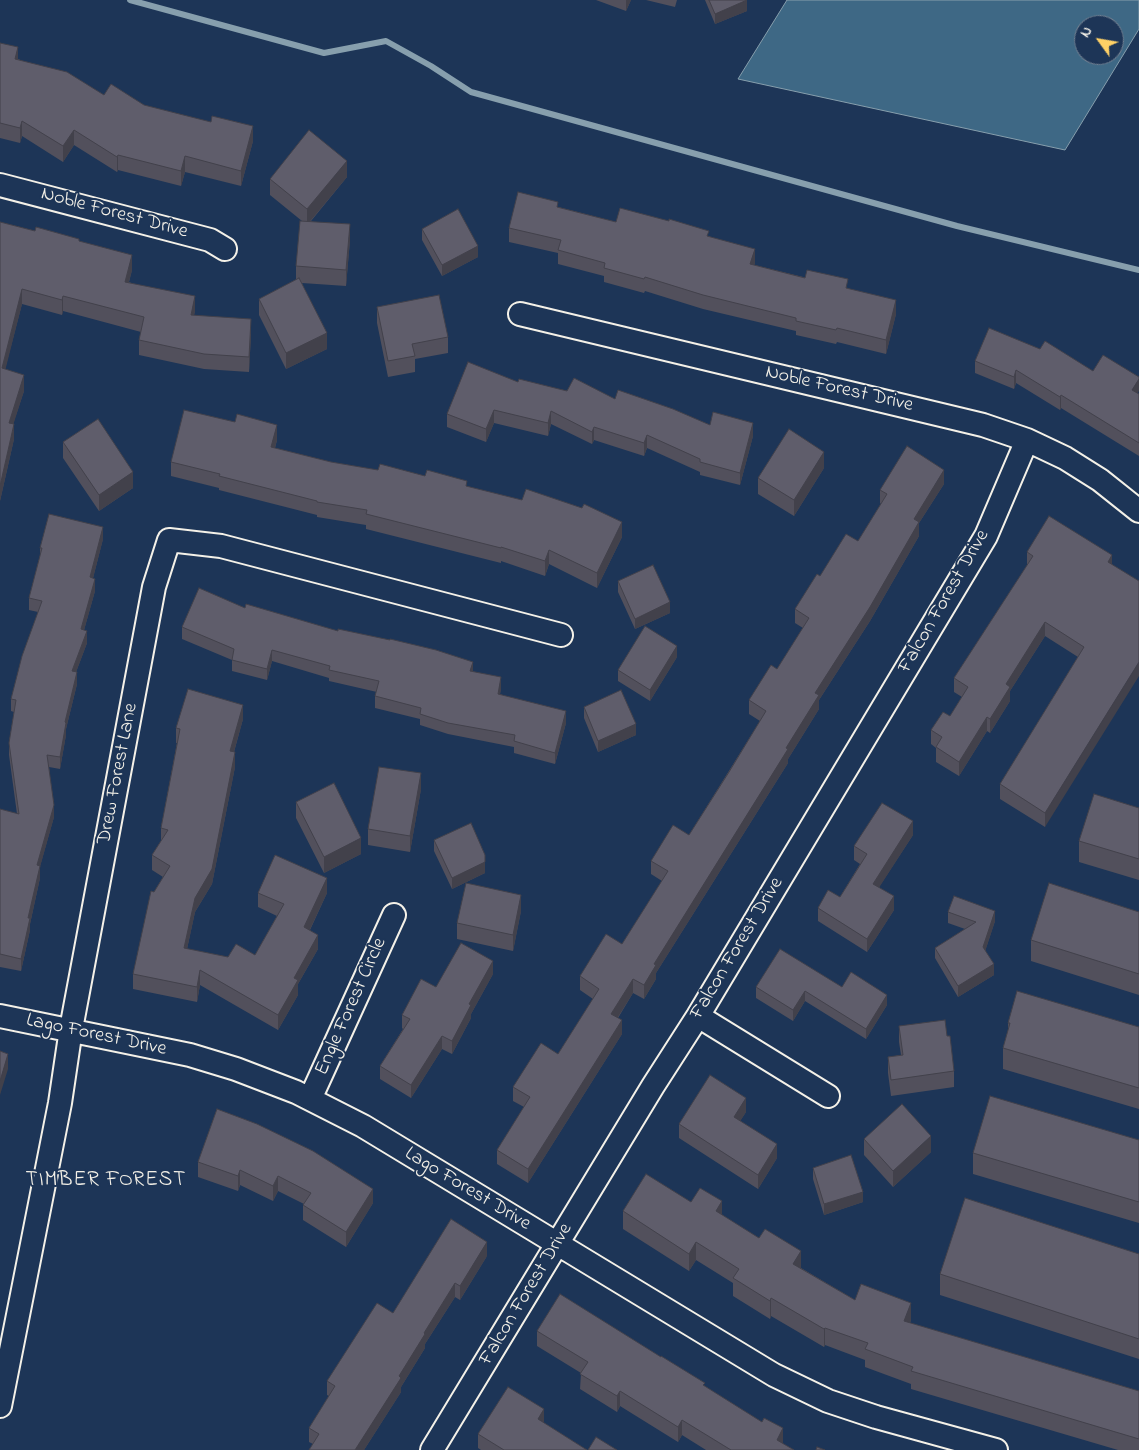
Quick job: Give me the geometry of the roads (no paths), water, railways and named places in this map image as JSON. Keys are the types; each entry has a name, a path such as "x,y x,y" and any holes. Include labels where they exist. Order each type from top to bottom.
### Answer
{"street":[{"name":"Noble Forest Drive","path":"0,185 210,240 225,249"},
{"name":"Noble Forest Drive","path":"520,314 973,422 1027,440 1065,458 1114,491 1139,511"},
{"name":"Falcon Forest Drive","path":"432,1450 653,1086 698,1016 986,536 1027,440"},
{"name":"Drew Forest Lane","path":"0,1406 60,1103 71,1029 154,587 169,540 221,546 562,635"},
{"name":"Engle Forest Circle","path":"310,1099 394,915"},
{"name":"Lago Forest Drive","path":"0,1016 71,1029 190,1055 236,1069 310,1099 363,1126 774,1375 828,1401 876,1417 996,1450"},
{"path":"698,1016 828,1096"}],"water":[{"path":"787,0 1139,0 1139,29 1124,54 1124,15 1074,15 1074,65 1117,65 1065,150 738,79"}],"waterway":[{"path":"130,0 324,53 386,41 431,66 471,92 957,226 1139,270"}],"district":[{"name":"TIMBER FOREST","path":"106,1182"}]}
